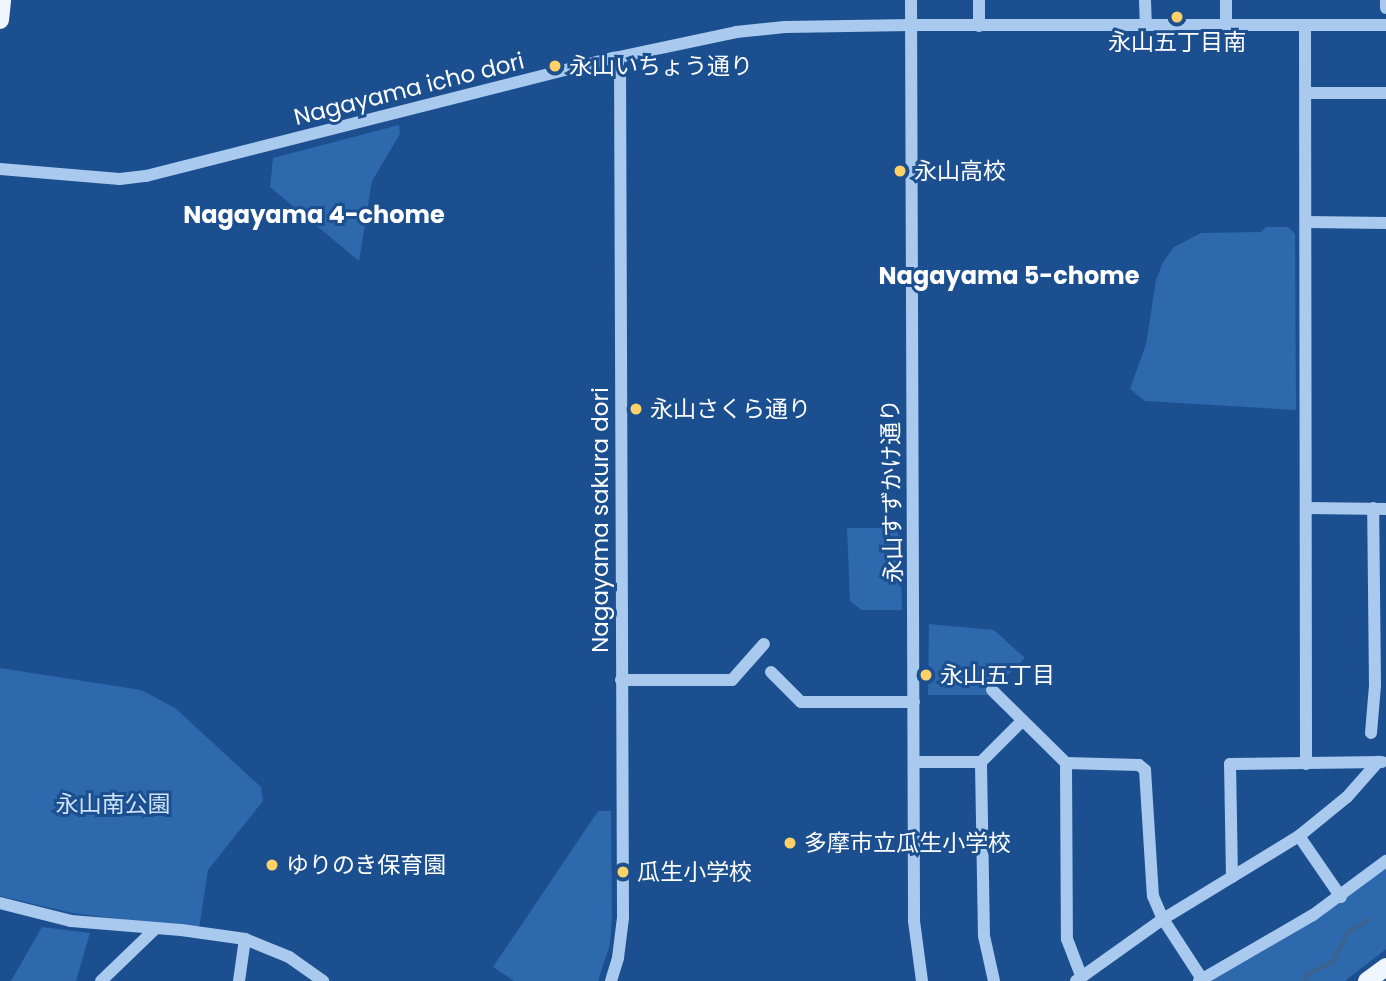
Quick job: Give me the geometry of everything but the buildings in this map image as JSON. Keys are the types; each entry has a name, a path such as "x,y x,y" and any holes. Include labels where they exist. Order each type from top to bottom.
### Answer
{"main road":[{"path":"0,20 2,0"},
{"path":"1367,981 1386,967"}],"street":[{"name":"永山すずかけ通り","path":"911,0 914,921 922,981"},
{"path":"979,0 979,26"},
{"path":"1145,0 1146,24"},
{"path":"1226,0 1226,25"},
{"path":"1386,0 1386,8"},
{"name":"Nagayama icho dori","path":"0,169 120,179 146,176 620,57 736,32 785,27 911,25 1386,25"},
{"path":"1305,25 1306,764"},
{"name":"Nagayama sakura dori","path":"611,981 623,925 620,57"},
{"path":"1306,93 1386,93"},
{"path":"1307,222 1386,223"},
{"path":"1307,508 1380,509 1380,685 1371,733"},
{"path":"621,680 732,680 764,644"},
{"path":"771,672 801,702 914,702"},
{"path":"992,690 1066,763 1139,765 1145,770 1149,879 1163,919 1200,980 1341,897 1386,860"},
{"path":"914,762 981,762 1023,720"},
{"path":"981,762 984,936 994,981"},
{"path":"1232,877 1230,764 1382,762"},
{"path":"1066,763 1067,939 1078,979 1163,919 1299,836 1347,797 1382,762"},
{"path":"1299,836 1341,897"},
{"path":"0,903 71,920 245,939 289,957 323,981"},
{"path":"101,981 155,929"},
{"path":"239,981 245,939"}],"green space":[{"path":"399,125 400,134 372,181 359,261 270,187 273,158"},
{"path":"1266,227 1288,227 1295,234 1296,410 1145,401 1130,389 1146,344 1156,280 1163,262 1174,247 1201,233 1261,232"},
{"path":"847,528 900,528 902,610 861,610 850,601"},
{"path":"929,624 994,630 1025,658 987,695 928,695"},
{"name":"永山南公園","path":"0,668 141,690 175,708 261,787 263,801 208,870 199,929 72,913 0,896"},
{"path":"598,811 611,811 612,917 610,944 598,981 514,981 493,967"},
{"path":"1386,867 1386,949 1345,981 1210,981 1316,917"},
{"path":"42,927 90,933 76,981 11,981"}],"waterway":[{"path":"1304,981 1308,974 1333,962 1348,933 1370,919"}],"place":[{"name":"永山五丁目南","path":"1177,17"},
{"name":"永山いちょう通り","path":"555,66"},
{"name":"永山高校","path":"900,171"},
{"name":"永山さくら通り","path":"636,409"},
{"name":"永山五丁目","path":"926,675"},
{"name":"多摩市立瓜生小学校","path":"790,843"},
{"name":"ゆりのき保育園","path":"272,865"},
{"name":"瓜生小学校","path":"623,872"}],"district":[{"name":"Nagayama 4-chome","path":"314,215"},
{"name":"Nagayama 5-chome","path":"1009,276"}]}
